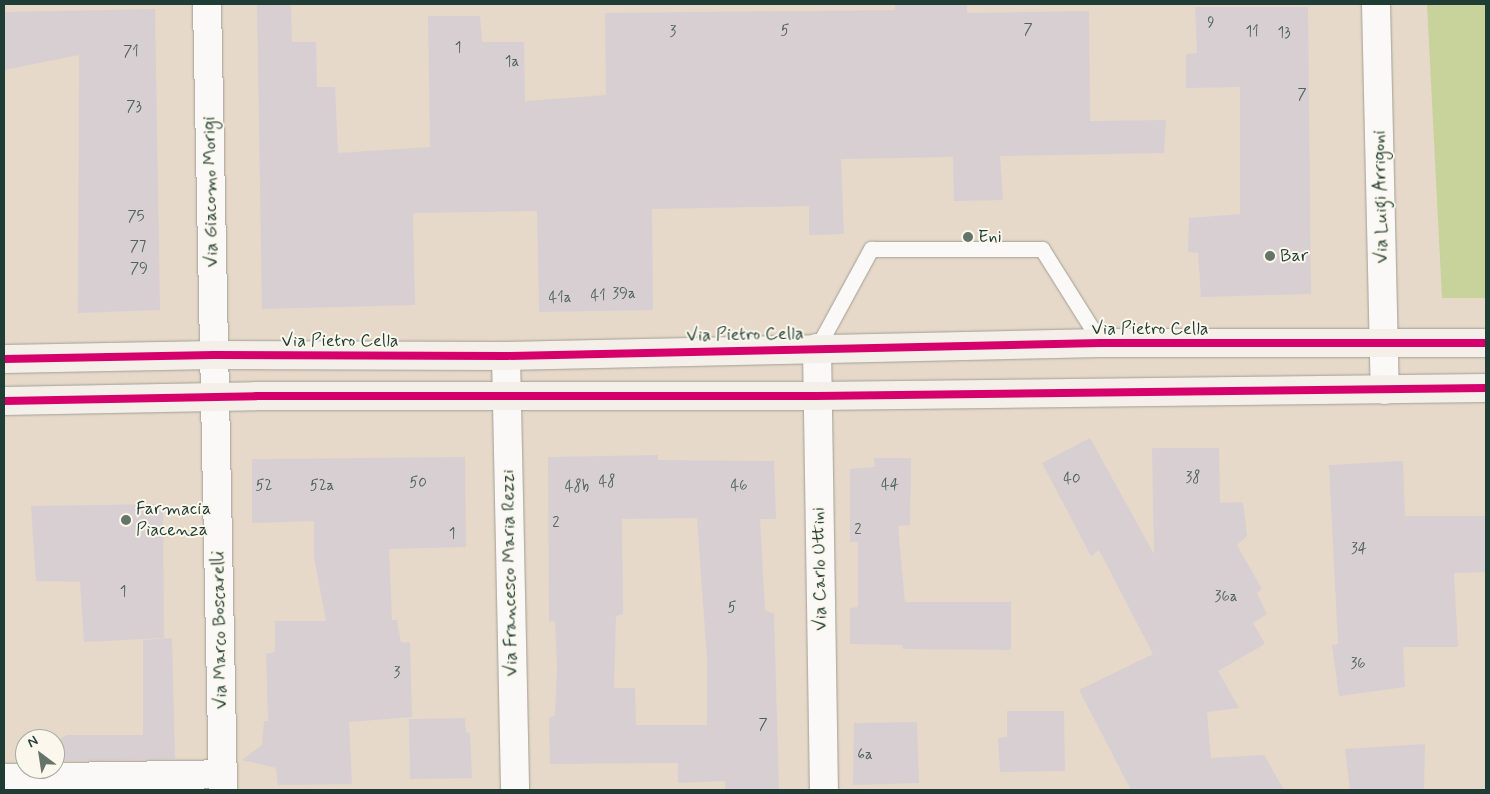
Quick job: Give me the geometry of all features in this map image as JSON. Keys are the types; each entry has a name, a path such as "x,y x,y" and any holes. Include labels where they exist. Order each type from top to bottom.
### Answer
{"main road":[{"name":"Via Pietro Cella","path":"4,401 214,378 506,356 1101,343 1486,343"},
{"name":"Via Pietro Cella","path":"4,359 214,378 506,398 1486,388"}],"street":[{"name":"Via Giacomo Morigi","path":"207,4 214,378"},
{"name":"Via Luigi Arrigoni","path":"1376,4 1385,390"},
{"name":"Via Carlo Uttini","path":"817,348 816,396 824,790"},
{"name":"Via Francesco Maria Rezzi","path":"506,356 515,790"},
{"name":"Via Marco Boscarelli","path":"214,378 223,782"},
{"path":"4,778 223,782"}],"lane":[{"path":"817,348 871,249 1042,249 1101,343"}],"green space":[{"path":"1427,4 1486,4 1486,298 1442,298"}],"building":[{"path":"257,4 291,4 292,42 316,42 317,87 335,87 338,153 430,147 428,16 480,16 482,42 524,42 525,101 606,95 605,13 895,10 895,4 967,4 967,13 1089,11 1090,121 1166,120 1164,153 1000,156 1003,200 954,201 953,157 841,159 844,234 809,235 809,206 652,209 653,310 539,312 537,211 416,213 413,215 415,305 262,309"},
{"path":"1195,7 1308,7 1311,294 1201,297 1198,253 1188,252 1189,218 1240,214 1240,87 1186,88 1186,54 1197,53"},
{"path":"155,9 160,310 78,313 79,55 4,70 4,12"},
{"path":"1090,438 1154,554 1152,448 1219,448 1220,503 1243,502 1247,536 1237,545 1262,589 1257,593 1267,614 1253,623 1265,644 1218,671 1239,708 1207,712 1211,758 1264,755 1284,790 1131,790 1079,690 1153,654 1099,550 1091,556 1042,463"},
{"path":"658,455 658,460 774,461 776,519 760,519 765,611 774,613 779,790 725,790 725,781 678,783 678,763 550,764 549,717 555,716 557,667 555,621 549,622 548,457","holes":["697,518 707,659 707,725 636,725 635,688 614,688 616,616 623,614 622,519"]},
{"path":"465,457 466,547 389,549 392,620 397,620 401,642 410,643 412,717 349,722 352,784 278,785 276,768 242,760 262,745 264,721 268,721 266,654 275,652 275,621 326,621 314,557 314,521 252,523 252,459"},
{"path":"874,458 911,458 910,525 898,526 905,602 1011,602 1011,650 903,649 902,645 850,644 850,608 858,607 858,542 850,542 850,469 875,467"},
{"path":"1403,461 1405,516 1486,516 1486,572 1454,573 1458,647 1403,647 1405,687 1339,696 1332,645 1338,644 1329,465"},
{"path":"163,504 164,638 84,642 80,582 36,581 31,506"},
{"path":"172,638 175,759 65,761 65,736 67,735 143,735 143,640"},
{"path":"1007,711 1064,711 1065,771 1000,772 998,738 1007,737"},
{"path":"465,718 466,732 470,733 472,778 410,779 409,719"},
{"path":"917,722 919,783 853,785 854,723"},
{"path":"1425,744 1424,790 1350,790 1345,749"}],"cycle path":[{"path":"4,359 214,355 506,356 1101,343 1486,343"},
{"path":"4,401 256,396 816,396 1486,388"}],"place":[{"name":"Eni","path":"968,237"},
{"name":"Bar","path":"1270,256"},
{"name":"Farmacia Piacenza","path":"126,520"}]}
